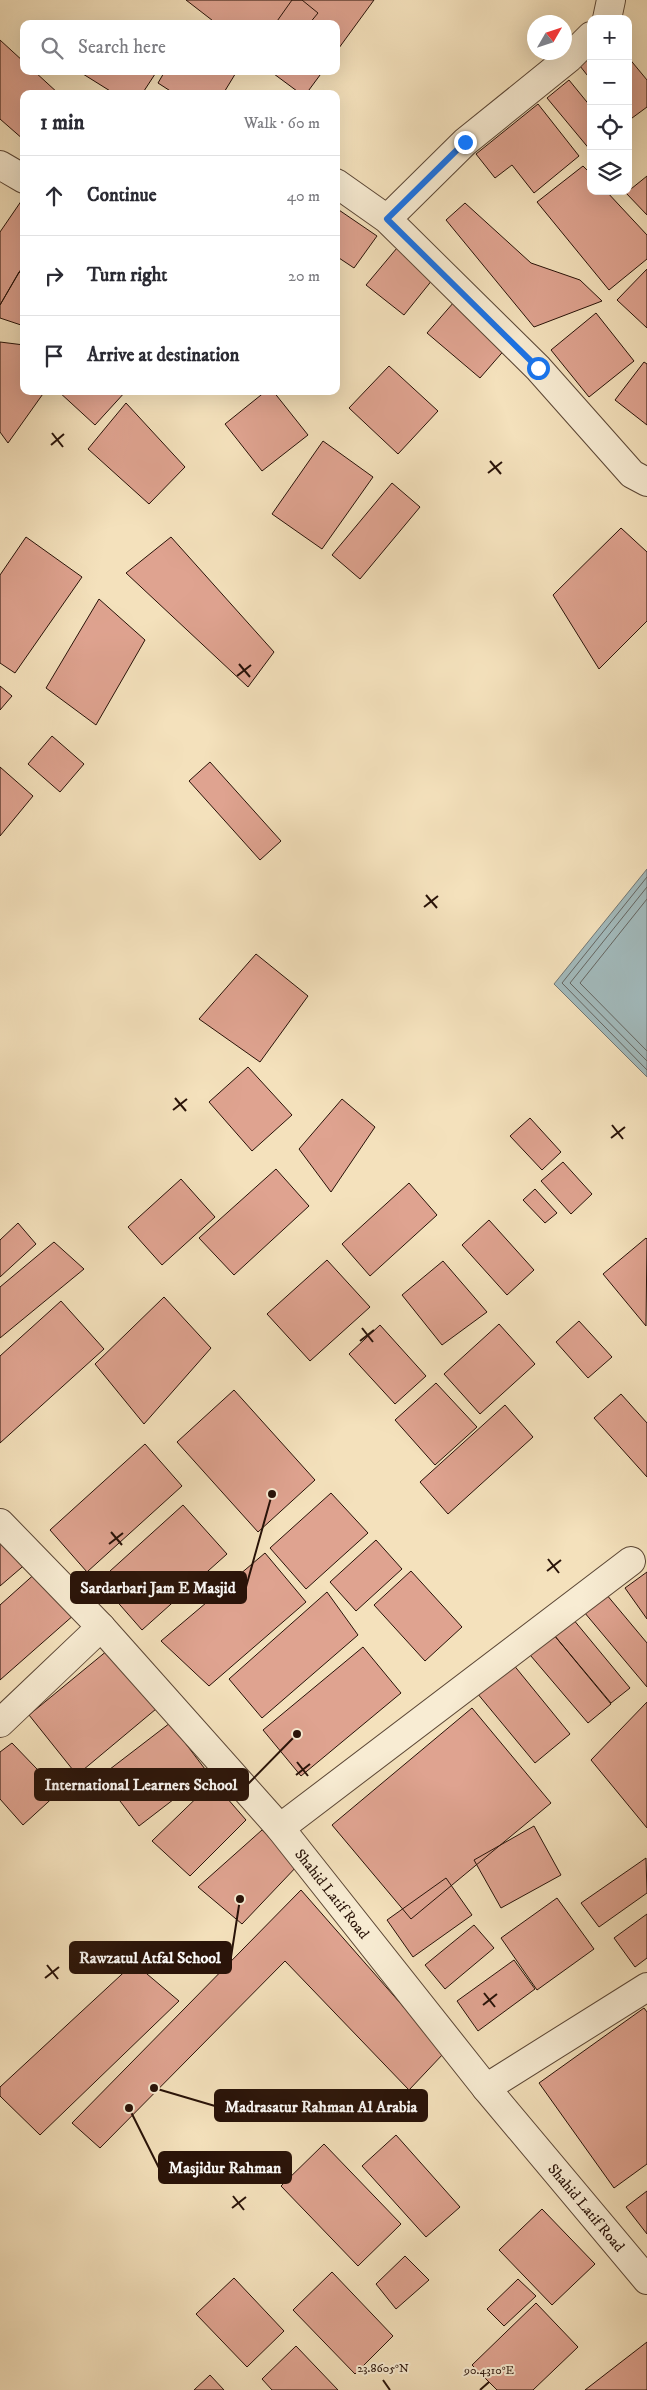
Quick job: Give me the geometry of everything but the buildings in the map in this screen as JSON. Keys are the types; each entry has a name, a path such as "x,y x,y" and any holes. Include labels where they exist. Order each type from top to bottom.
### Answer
{"street":[{"path":"608,15 611,0"},
{"path":"387,219 465,142 569,58 587,40"},
{"path":"0,165 20,177"},
{"path":"340,186 387,219 538,368 632,474 647,482"},
{"name":"Shahid Latif Road","path":"0,1522 101,1627 280,1828 486,2088 647,2280"},
{"path":"280,1828 631,1561"},
{"path":"0,1723 101,1627"},
{"path":"486,2088 647,1987"}],"water":[{"path":"647,869 647,1077 554,984"}],"place":[{"name":"Sardarbari Jam E Masjid","path":"272,1494"},
{"name":"International Learners School","path":"297,1734"},
{"name":"Rawzatul Atfal School","path":"240,1899"},
{"name":"Madrasatur Rahman Al Arabia","path":"154,2088"},
{"name":"Masjidur Rahman","path":"129,2108"}],"route":[{"path":"465,142 387,219 538,368"}]}
